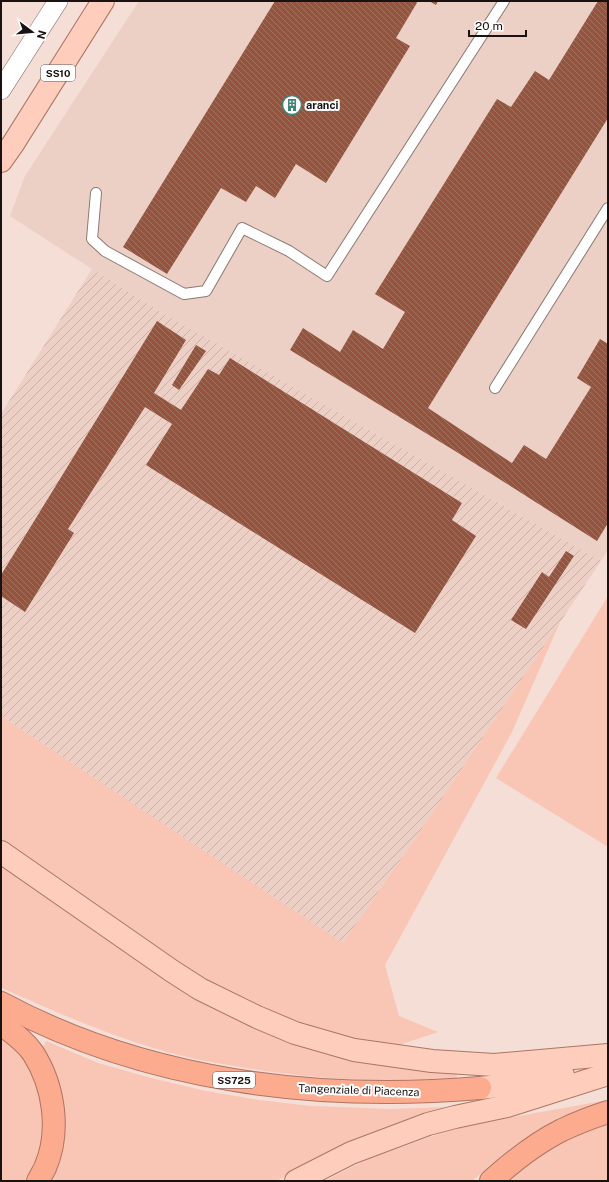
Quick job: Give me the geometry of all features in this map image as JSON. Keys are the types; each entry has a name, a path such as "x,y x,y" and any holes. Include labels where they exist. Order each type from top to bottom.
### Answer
{"highway":[{"name":"Tangenziale di Piacenza","path":"1,1003 88,1042 170,1066 234,1080 342,1092 399,1093 480,1088"},
{"path":"1,1024 17,1036 32,1052 43,1072 50,1092 54,1110 52,1150 38,1181"},
{"path":"491,1181 535,1147 560,1131 582,1121 608,1112"}],"main road":[{"name":"SS10","path":"1,168 7,153 103,1"},
{"path":"1,852 200,989 257,1017 295,1032 354,1050 432,1061 494,1065 608,1055"},
{"name":"Tangenziale di Piacenza","path":"480,1088 526,1083 608,1066"},
{"path":"296,1181 351,1153 428,1124 507,1106 608,1074"}],"street":[{"path":"1,90 58,1"}],"lane":[{"path":"96,193 92,239 105,251 184,294 206,291 242,228 288,251 327,276 504,1"},
{"path":"495,388 608,208"}],"shaded area":[{"path":"139,1 608,1 608,550 601,561 159,311 10,216 25,176"},
{"path":"92,269 159,311 601,561 411,845 343,943 1,716 1,414"},
{"path":"608,596 608,847 496,778"},
{"path":"560,622 512,732 385,965 399,1016 438,1032 393,1047 362,1042 328,1033 285,1018 220,990 1,843 1,716 343,943 411,845"},
{"path":"1,863 211,1003 456,1071 457,1078 365,1080 331,1078 263,1071 201,1060 168,1052 117,1036 2,988"},
{"path":"1,1033 12,1043 32,1069 44,1106 42,1147 27,1181 1,1181"},
{"path":"46,1041 98,1063 151,1078 206,1091 259,1100 311,1106 390,1109 446,1107 370,1136 276,1181 51,1181 61,1152 65,1127 63,1104 57,1075 43,1048"},
{"path":"608,1100 559,1118 502,1156 472,1181 324,1181 366,1160 457,1127"},
{"path":"608,1122 608,1181 503,1181 542,1152 583,1130"}],"building":[{"name":"aranci","path":"275,1 418,1 396,38 410,46 326,183 296,164 275,198 256,186 246,202 221,188 167,274 123,247"},
{"path":"429,1 438,1 436,5"},
{"path":"598,1 608,1 608,118 428,408 512,463 524,445 546,459 591,387 577,378 600,339 608,344 608,523 597,541 455,451 290,350 303,328 340,352 353,330 383,349 405,312 375,294 497,99 511,107 535,71 549,80"},
{"path":"157,321 186,340 154,393 181,410 208,369 219,375 230,358 462,503 452,520 476,536 415,633 146,465 172,424 145,407 68,529 74,533 25,612 1,596 1,575"},
{"path":"196,345 206,351 179,390 172,385"},
{"path":"566,551 574,556 526,629 511,620 542,572 549,577"}],"place":[{"name":"aranci","path":"292,105"}]}
